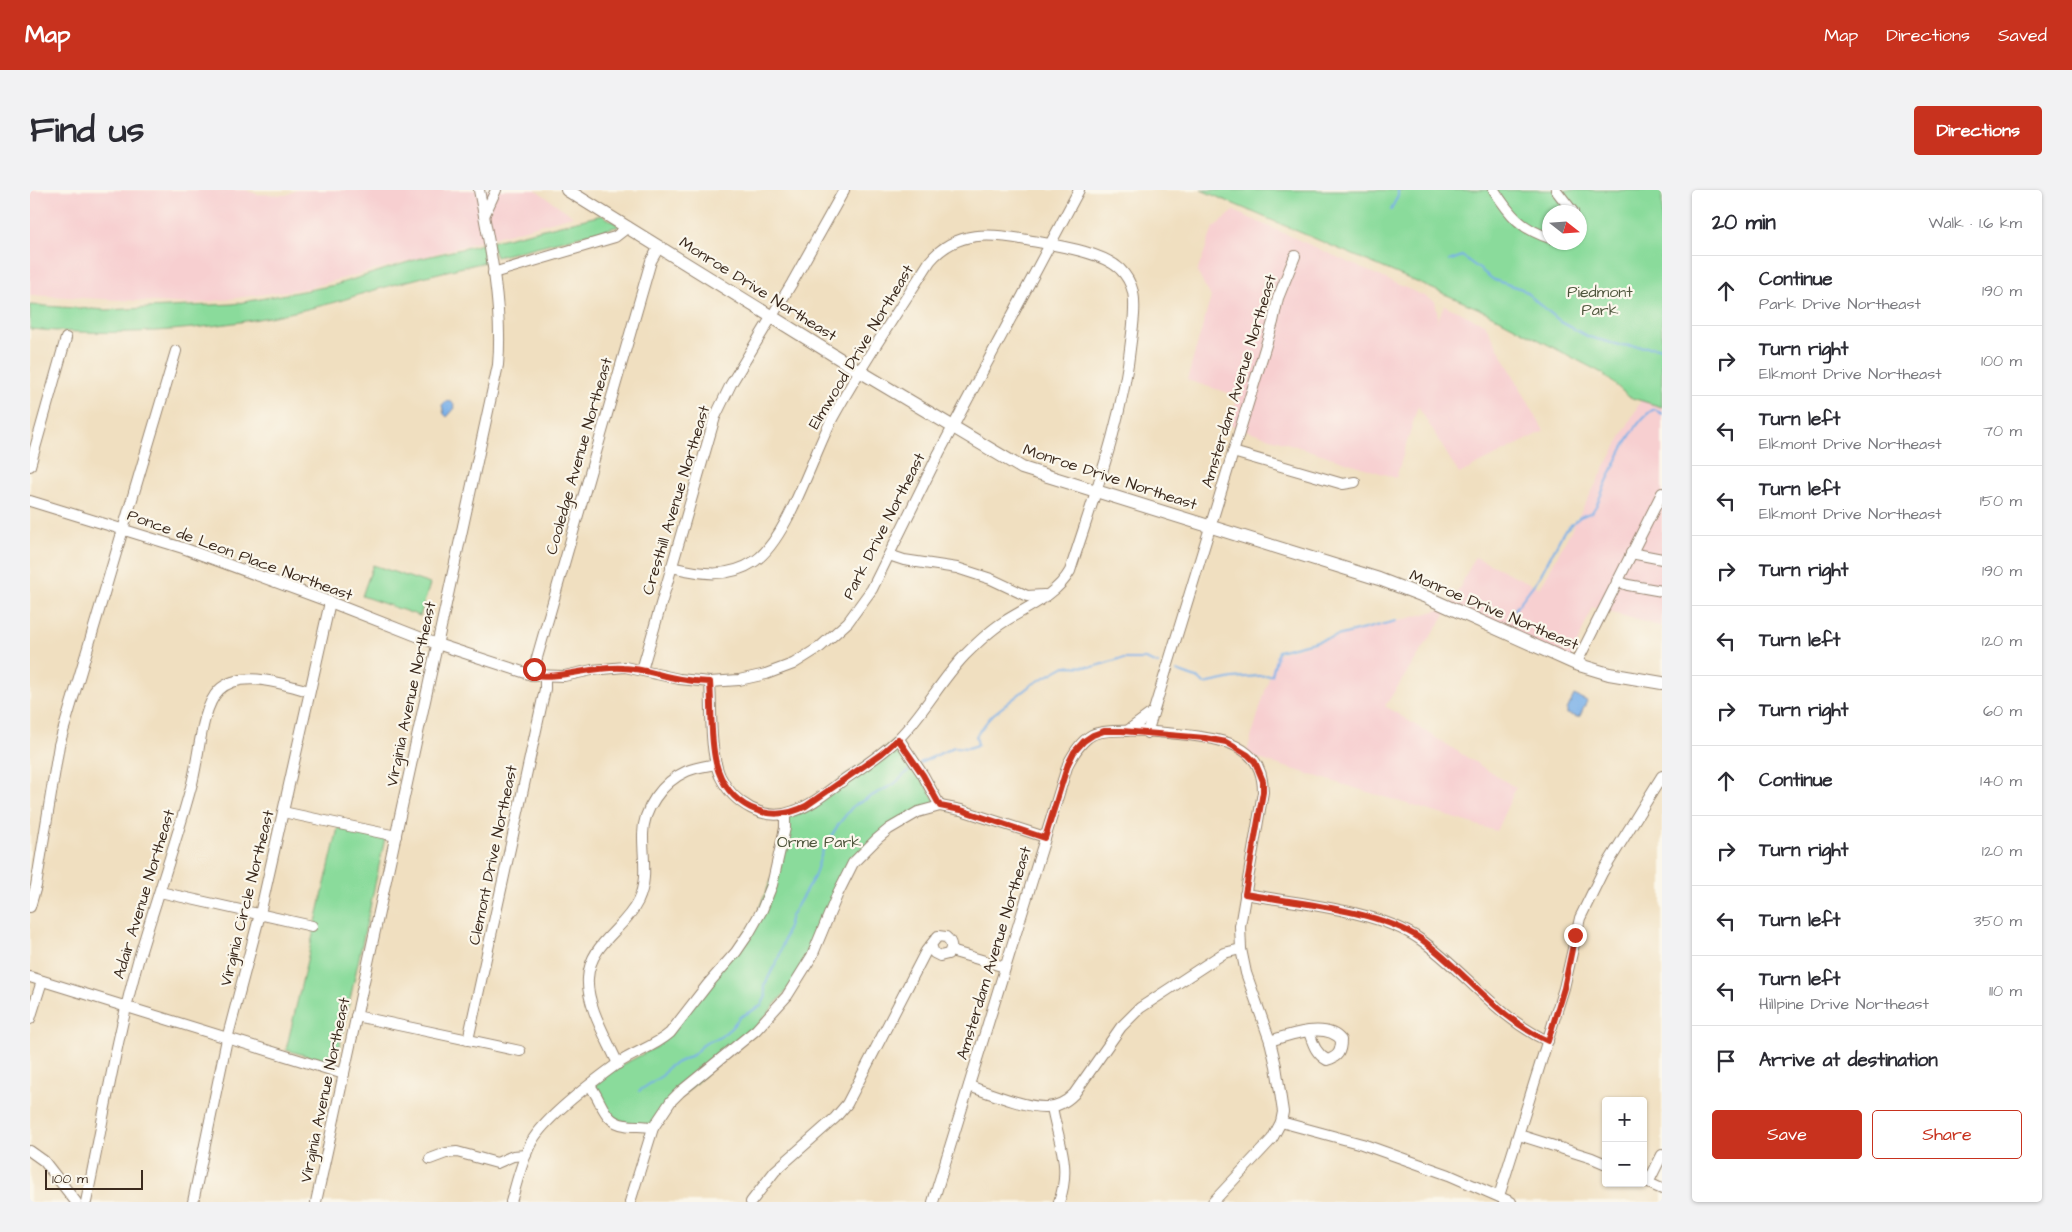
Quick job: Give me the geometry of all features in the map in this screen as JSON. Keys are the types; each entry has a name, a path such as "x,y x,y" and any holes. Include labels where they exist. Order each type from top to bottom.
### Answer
{"main road":[{"name":"Monroe Drive Northeast","path":"574,192 628,228 861,372 1022,468 1379,579 1426,597 1576,664 1609,674 1662,684"}],"street":[{"name":"Virginia Avenue Northeast","path":"316,1202 498,365 500,323 479,190"},
{"path":"484,216 496,190"},
{"name":"Cresthill Avenue Northeast","path":"642,670 716,417 731,384 844,190"},
{"path":"1494,190 1517,221 1542,235"},
{"path":"1556,190 1568,205"},
{"name":"Park Drive Northeast","path":"437,644 532,675 546,677 564,676 607,668 642,670 679,679 710,682 739,680 766,674 793,664 820,647 839,631 858,610 872,589 953,428 1077,194"},
{"path":"493,273 615,236 628,228"},
{"name":"Elmwood Drive Northeast","path":"671,567 700,574 723,574 746,566 766,552 780,532 832,419 930,261 946,245 961,238 978,236 1022,239 1092,255 1112,263 1126,276 1133,294 1132,332 1125,386 1096,491 1070,571 1061,584 1002,623 954,666 912,725 881,754 806,806 785,814"},
{"name":"Cooledge Avenue Northeast","path":"532,675 651,261 659,247"},
{"name":"Amsterdam Avenue Northeast","path":"933,1202 1068,764 1074,752 1084,741 1093,735 1104,731 1147,733 1276,312 1278,298 1294,256"},
{"path":"30,466 66,338"},
{"path":"30,907 36,886 59,745 176,351"},
{"path":"1233,452 1343,484 1355,482"},
{"path":"1576,664 1662,493"},
{"name":"Ponce de Leon Place Northeast","path":"30,501 183,548 437,644"},
{"path":"1631,553 1662,559"},
{"path":"889,555 904,560 957,568 991,579 1027,596 1047,594"},
{"path":"1617,580 1628,585 1662,591"},
{"name":"Virginia Circle Northeast","path":"193,1202 228,1039 260,914 330,602"},
{"name":"Clemont Drive Northeast","path":"468,1040 545,689 546,677"},
{"name":"Adair Avenue Northeast","path":"86,1202 126,1007 192,786 206,711 214,696 228,684 246,678 309,691"},
{"path":"511,1202 526,1155 533,1140 544,1125 618,1064 655,1045 670,1033 749,933 762,910 772,885 786,828 785,814 763,814 745,805 726,786 716,764 710,682"},
{"path":"1127,731 1154,711 1160,728 1171,735"},
{"path":"1147,733 1205,738 1226,742 1248,755 1260,770 1263,781 1263,792 1240,926 1240,949 1246,973 1270,1041 1283,1101 1281,1122 1272,1139 1214,1202"},
{"path":"898,739 923,775 940,806"},
{"path":"618,1064 590,997 588,980 590,962 600,945 627,918 640,897 645,873 643,828 646,814 655,798 666,785 680,775 695,768 716,764"},
{"path":"1499,1196 1564,988 1580,918 1602,873 1662,776"},
{"path":"630,1202 653,1128 667,1107 680,1092 756,1030 787,996 812,956 843,880 862,854 877,839 899,822 918,812 940,806 961,810 1045,838"},
{"path":"283,812 396,836"},
{"path":"160,892 312,926"},
{"path":"1245,894 1344,911 1408,932 1439,954 1505,1015 1548,1041"},
{"path":"751,1202 775,1171 835,1118 847,1104 932,941 938,936 946,937 951,943 950,951 944,956 934,953 931,945"},
{"path":"969,1086 1036,1106 1052,1107 1064,1102 1074,1094 1121,1027 1140,1008 1224,953 1240,949"},
{"path":"950,951 1005,967"},
{"path":"30,977 344,1074"},
{"path":"30,1019 42,981"},
{"path":"356,1016 520,1051"},
{"path":"1270,1041 1296,1033 1309,1032"},
{"path":"590,1086 597,1095 603,1111 613,1120 625,1125 653,1128"},
{"path":"1052,1107 1065,1158 1063,1187 1058,1202"},
{"path":"1281,1122 1362,1144 1449,1175 1511,1202"},
{"path":"1518,1135 1602,1162"},
{"path":"30,1151 44,1161 76,1202"},
{"path":"430,1160 446,1153 457,1152 496,1163 513,1156 526,1155"},
{"path":"1647,1180 1662,1155"},
{"path":"1647,1182 1662,1189"}],"shaded area":[{"path":"30,190 246,190 257,194 287,195 296,190 536,190 573,216 308,288 193,304 30,295"},
{"path":"1234,211 1435,301 1438,316 1437,322 1444,305 1485,324 1544,431 1459,474 1418,406 1396,478 1230,425 1238,396 1187,380 1211,297 1197,272 1213,228"},
{"path":"1647,389 1662,393 1662,627 1592,607 1571,660 1450,607 1475,557 1540,588"},
{"path":"1450,607 1385,706 1516,788 1496,831 1246,755 1276,654"}],"green space":[{"name":"Piedmont Park","path":"1201,190 1662,190 1662,407 1629,397 1602,373 1482,310"},
{"path":"602,215 620,226 496,257 490,242"},
{"path":"487,243 490,261 411,280 329,304 251,320 215,326 141,332 67,332 30,329 30,305 106,310 233,304 335,285 418,259"},
{"path":"373,565 430,584 420,616 362,596"},
{"name":"Orme Park","path":"897,739 938,805 861,848 799,976 756,1027 652,1124 632,1124 606,1115 590,1082 658,1046 754,921 774,873 783,820"},
{"path":"338,828 385,838 336,1064 286,1050"}],"water":[{"path":"450,401 454,404 455,408 447,417 444,414 442,405"},
{"path":"1574,695 1587,701 1580,716 1577,717 1567,714"}],"waterway":[{"path":"1391,210 1398,195 1398,190"},
{"path":"1449,261 1462,256 1494,280 1522,289 1561,322 1589,337 1619,345 1662,348"},
{"path":"1509,617 1540,576 1564,531 1580,517 1592,512 1613,467 1629,437 1638,425 1646,415 1655,409 1662,414"},
{"path":"1177,671 1199,679 1204,684 1233,678 1272,675 1278,651 1396,621"},
{"path":"920,763 954,747 968,748 978,745 976,736 991,716 1031,685 1065,666 1093,667 1119,659 1145,659 1158,664"},
{"path":"639,1091 663,1075 668,1067 693,1055 706,1042 719,1038 740,1017 761,1006 766,996 764,986 779,957 791,916 814,877 823,850 838,825 853,806 894,784 914,766"}],"route":[{"path":"534,669 532,675 546,677 564,676 607,668 625,668 695,682 710,682 714,751 720,776 726,786 745,805 763,814 785,814 806,806 881,754 898,739 923,775 940,806 961,810 1045,838 1068,764 1074,752 1084,741 1093,735 1104,731 1122,731 1205,738 1226,742 1248,755 1255,762 1260,770 1263,781 1263,792 1245,894 1344,911 1408,932 1439,954 1505,1015 1538,1037 1548,1041 1564,988 1575,935"}]}
